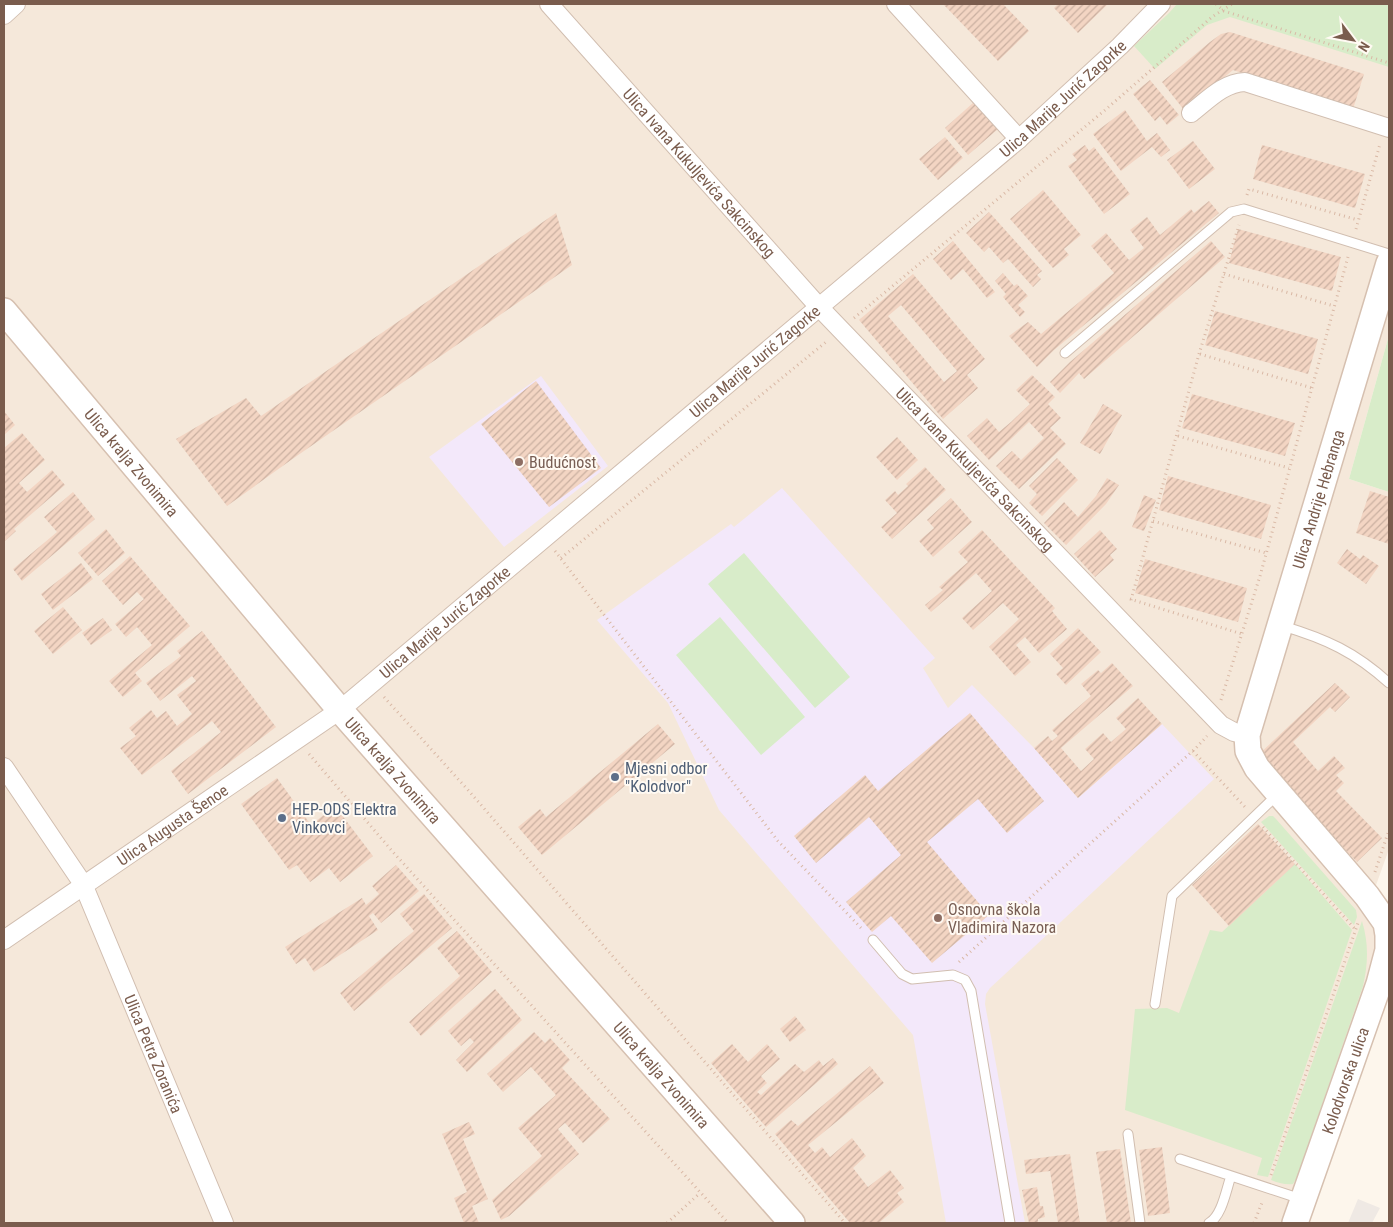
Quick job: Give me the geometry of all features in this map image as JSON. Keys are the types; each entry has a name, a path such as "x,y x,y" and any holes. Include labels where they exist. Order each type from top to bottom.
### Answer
{"main road":[{"name":"Ulica Andrije Hebranga","path":"1247,735 1389,263"},
{"name":"Ulica kralja Zvonimira","path":"4,311 340,710 792,1223"},
{"path":"1247,735 1248,750 1257,768 1367,896 1386,923 1389,934"},
{"name":"Kolodvorska ulica","path":"1295,1223 1379,984 1388,950 1389,934"}],"street":[{"path":"4,15 16,4"},
{"name":"Ulica Ivana Kukuljevića Sakcinskog","path":"549,4 819,307 1215,719 1228,729 1247,735"},
{"path":"896,4 1020,139"},
{"name":"Ulica Marije Jurić Zagorke","path":"340,710 1020,139 1120,46 1161,4"},
{"path":"1191,113 1225,86 1234,82 1245,82 1387,127"},
{"name":"Ulica Augusta Šenoe","path":"4,940 83,884 340,710"},
{"name":"Ulica Petra Zoranića","path":"4,767 83,884 224,1223"}],"lane":[{"path":"1065,353 1231,212 1244,209 1389,254"},
{"path":"1280,625 1315,636 1348,651 1389,683"},
{"path":"1155,1004 1172,896 1279,793"},
{"path":"873,940 902,974 912,979 953,975 965,980 971,991 1010,1223"},
{"path":"1128,1134 1140,1223"},
{"path":"1180,1159 1303,1200"},
{"path":"1209,1223 1212,1222 1219,1210 1231,1176"}],"path":[{"path":"1216,4 1224,11 1389,63"},
{"path":"561,558 1104,111 1212,17 1224,11 1232,4"},
{"path":"944,975 1193,751 1211,731 1266,553 1358,220 1387,127"},
{"path":"1131,600 1178,436 1199,354 1249,189 1358,220"},
{"path":"1224,274 1334,306"},
{"path":"1199,354 1312,388"},
{"path":"1178,436 1290,468"},
{"path":"1153,521 1266,553"},
{"path":"543,538 561,558 778,841 873,940"},
{"path":"1124,597 1242,634"},
{"path":"372,683 474,797 844,1223"},
{"path":"296,739 393,852 728,1223"},
{"path":"1193,751 1356,929"},
{"path":"1254,1223 1389,830"},
{"path":"667,1223 700,1193"}],"shaded area":[{"path":"4,4 1389,4 1389,335 1349,479 1389,492 1389,849 1375,888 1389,910 1305,1223 4,1223"},
{"name":"Budućnost","path":"541,376 608,466 504,547 429,457"},
{"name":"Osnovna škola Vladimira Nazora","path":"782,488 935,658 923,668 948,708 972,685 1034,748 1078,798 1162,724 1214,779 990,988 986,994 985,1004 1025,1223 946,1223 913,1035 719,810 668,703 597,620 731,524 734,527"},
{"path":"1358,1199 1380,1208 1372,1223 1348,1223"}],"green space":[{"path":"1177,4 1389,4 1389,67 1230,17 1207,25 1155,69 1134,46"},
{"path":"1389,335 1389,492 1349,479"},
{"path":"744,553 850,677 815,708 708,584"},
{"path":"720,617 805,717 761,755 676,655"},
{"path":"1269,816 1273,816 1276,819 1356,910 1357,917 1354,925 1261,822"},
{"path":"1295,864 1352,930 1268,1177 1257,1175 1262,1158 1125,1110 1135,1009 1167,1008 1179,1013 1210,930 1222,932"},
{"path":"1362,921 1367,954 1363,986 1297,1177 1293,1184 1276,1182 1271,1180"}],"building":[{"path":"943,4 1003,4 1029,31 998,61"},
{"path":"1058,4 1108,4 1078,33 1054,8"},
{"path":"1230,32 1364,74 1353,109 1233,70 1184,110 1162,82 1210,42 1221,34"},
{"path":"1150,80 1179,115 1167,125 1160,116 1155,121 1133,94"},
{"path":"974,102 998,129 968,155 945,128"},
{"path":"1125,110 1147,141 1157,133 1170,150 1161,157 1152,147 1121,171 1093,134"},
{"path":"945,137 963,158 938,180 919,159"},
{"path":"1193,141 1215,169 1189,189 1167,160"},
{"path":"1085,145 1089,151 1094,147 1130,194 1104,214 1068,166 1077,160 1072,154"},
{"path":"1262,145 1365,174 1355,208 1253,179"},
{"path":"1043,190 1081,235 1064,249 1069,255 1053,268 1010,219"},
{"path":"1209,201 1219,213 1054,350 1037,367 1009,336 1028,322 1041,334 1114,273 1091,246 1106,233 1129,260 1144,248 1130,230 1147,217 1160,235 1191,209 1194,213"},
{"path":"989,212 1042,271 1037,275 1041,279 1033,287 1008,259 1003,263 989,247 984,252 966,233"},
{"path":"556,213 572,265 227,506 176,439 246,398 261,416"},
{"path":"1238,229 1341,257 1332,291 1229,263"},
{"path":"953,241 995,292 987,298 963,269 951,280 933,259"},
{"path":"1211,241 1225,257 1084,379 1079,373 1060,393 1050,382 1070,362"},
{"path":"1003,273 1014,286 1017,284 1028,296 1018,305 1025,312 1020,317 1003,297 1006,294 995,281"},
{"path":"913,274 985,359 967,375 978,388 943,419 859,320","holes":["901,305 957,371 944,382 888,316"]},
{"path":"1215,311 1318,339 1308,374 1205,345"},
{"path":"1032,375 1055,397 1048,404 1061,418 1050,428 1066,444 1019,489 996,466 1012,451 1021,460 1044,438 1029,422 989,460 967,436 987,418 999,432 1011,422 1030,404 1016,390"},
{"path":"536,381 601,468 549,507 481,424"},
{"path":"1192,394 1295,423 1285,456 1182,428"},
{"path":"1103,404 1122,415 1100,454 1080,443"},
{"path":"4,411 15,425 4,435"},
{"path":"22,433 45,460 19,483 27,492 52,470 65,485 14,529 16,531 4,542 4,448"},
{"path":"897,437 918,460 897,480 876,457"},
{"path":"1057,458 1078,480 1042,516 1029,503 1037,494 1029,486"},
{"path":"925,467 946,490 892,539 881,527 897,513 885,500 895,491 898,495 908,486 906,484"},
{"path":"1168,476 1271,505 1261,539 1159,510"},
{"path":"1107,478 1119,485 1106,504 1066,545 1044,523 1064,502 1078,517 1096,496"},
{"path":"1370,491 1389,497 1389,544 1356,533"},
{"path":"73,492 95,519 22,581 13,569 57,532 44,517"},
{"path":"1144,495 1156,500 1144,531 1132,527"},
{"path":"951,498 972,522 933,557 919,541 934,528 927,520"},
{"path":"106,529 125,553 98,576 78,553"},
{"path":"982,530 1055,608 1052,611 1067,629 1039,653 1025,637 1016,645 1031,662 1015,676 989,647 1019,619 1003,603 973,630 962,618 992,591 976,573 931,612 925,605 943,590 939,587 968,562 958,552"},
{"path":"1100,530 1117,549 1110,555 1114,560 1095,577 1074,554"},
{"path":"1347,549 1360,559 1363,555 1379,566 1366,584 1337,563"},
{"path":"130,556 190,626 135,673 142,681 123,697 109,681 152,645 137,627 126,637 115,624 144,599 137,592 123,605 102,581"},
{"path":"1145,559 1247,588 1238,622 1135,593"},
{"path":"81,563 93,579 53,610 41,594"},
{"path":"63,607 82,630 53,654 34,631"},
{"path":"103,618 112,630 91,645 82,633"},
{"path":"1078,628 1101,652 1066,685 1056,674 1063,668 1050,654"},
{"path":"202,631 276,727 188,794 171,771 221,732 212,721 142,775 120,748 136,736 129,728 151,710 157,718 166,711 177,726 192,714 177,695 196,681 192,676 160,701 146,683 181,656 177,651"},
{"path":"1112,663 1133,686 1061,748 1081,771 1094,759 1085,749 1103,733 1111,742 1126,729 1116,718 1138,698 1162,724 1078,798 1034,748 1048,736 1052,741 1058,736 1052,730 1091,696 1081,684 1098,670 1101,673"},
{"path":"1335,683 1350,697 1335,712 1330,707 1293,742 1318,771 1334,756 1345,768 1336,775 1344,783 1336,791 1382,838 1357,862 1257,756"},
{"path":"970,713 1044,801 1007,833 978,799 927,842 989,915 932,963 891,916 872,932 846,902 901,855 869,817 816,863 794,836 865,775 878,791"},
{"name":"Mjesni odbor \"Kolodvor\"","path":"658,724 675,744 542,855 518,827 540,809 546,817"},
{"path":"277,778 311,825 335,806 373,856 340,882 329,868 310,882 297,865 289,870 241,804"},
{"path":"1258,824 1295,864 1229,926 1192,885"},
{"path":"396,865 419,891 381,923 373,913 369,916 378,930 314,972 305,958 296,964 285,947 362,898 366,905 379,894 372,886"},
{"path":"424,894 452,928 354,1011 340,993 414,931 400,914"},
{"path":"457,931 492,972 421,1036 409,1022 460,976 437,948"},
{"path":"495,989 522,1020 467,1072 456,1060 474,1042 470,1038 461,1046 448,1031"},
{"path":"795,1016 806,1030 790,1042 780,1029"},
{"path":"534,1032 545,1043 550,1038 570,1060 562,1068 610,1119 583,1143 565,1123 558,1129 579,1154 509,1216 501,1220 492,1200 542,1156 518,1128 556,1095 531,1067 503,1092 487,1074"},
{"path":"732,1044 748,1062 767,1044 780,1059 761,1076 767,1083 757,1092 761,1095 795,1064 804,1072 819,1060 823,1066 833,1058 838,1064 766,1127 711,1063"},
{"path":"870,1066 884,1083 808,1145 815,1153 822,1147 830,1157 852,1138 866,1156 853,1168 868,1187 890,1170 904,1188 897,1193 904,1202 881,1223 850,1223 775,1134 791,1120 798,1126"},
{"path":"469,1122 475,1134 463,1139 488,1199 472,1206 479,1223 464,1223 454,1198 467,1192 442,1134"},
{"path":"1162,1147 1170,1213 1148,1216 1139,1150"},
{"path":"1120,1149 1131,1223 1107,1223 1096,1152"},
{"path":"1070,1154 1080,1223 1058,1223 1050,1171 1026,1174 1024,1160"},
{"path":"1037,1187 1040,1206 1043,1206 1045,1217 1038,1219 1038,1222 1029,1223 1022,1190"}],"place":[{"name":"Budućnost","path":"519,462"},
{"name":"Mjesni odbor \"Kolodvor\"","path":"615,777"},
{"name":"HEP-ODS Elektra Vinkovci","path":"282,818"},
{"name":"Osnovna škola Vladimira Nazora","path":"938,918"}]}
